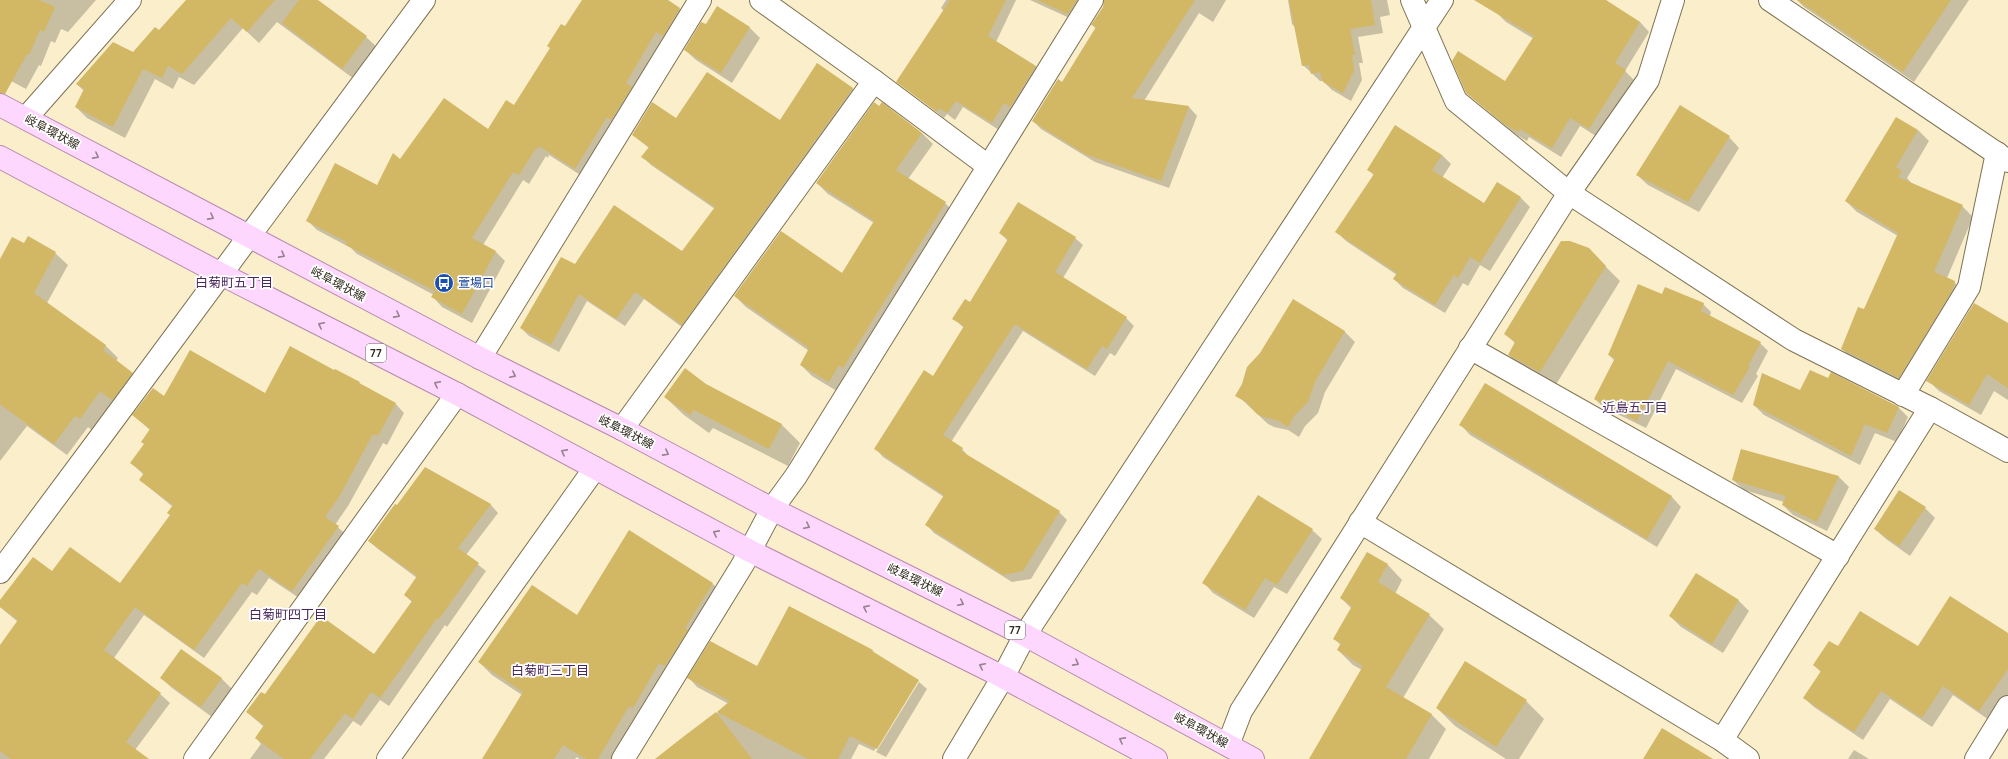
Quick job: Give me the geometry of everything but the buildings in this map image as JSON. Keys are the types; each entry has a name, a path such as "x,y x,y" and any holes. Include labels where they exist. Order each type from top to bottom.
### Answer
{"main road":[{"name":"岐阜環状線","path":"0,105 248,237 480,358 622,429 772,509 1025,635 1228,744 1253,759"},
{"name":"77","path":"0,157 221,274 457,394 750,551 1004,677 1156,759"}],"street":[{"path":"26,118 130,0"},
{"path":"0,572 424,0"},
{"path":"480,358 700,0"},
{"path":"761,0 874,81 988,166"},
{"path":"622,759 750,551 772,509 796,476 1092,0"},
{"path":"1412,0 1456,101 1569,193 1794,340 1930,408 2008,451"},
{"path":"954,759 1004,677 1025,635 1442,0"},
{"path":"1228,744 1241,711 1470,348 1569,193 1648,80 1673,0"},
{"path":"1770,0 2002,157 1969,287 1903,395"},
{"path":"622,429 874,81"},
{"path":"1470,348 1838,556"},
{"path":"195,759 457,394"},
{"path":"1722,740 1930,408"},
{"path":"388,759 595,468"},
{"path":"1360,522 1722,740 1748,759"},
{"path":"1976,759 2008,707"}],"place":[{"name":"萱場口","path":"444,283"}],"district":[{"name":"白菊町五丁目","path":"234,282"},
{"name":"近島五丁目","path":"1635,407"},
{"name":"白菊町四丁目","path":"288,614"},
{"name":"白菊町三丁目","path":"550,670"}]}
